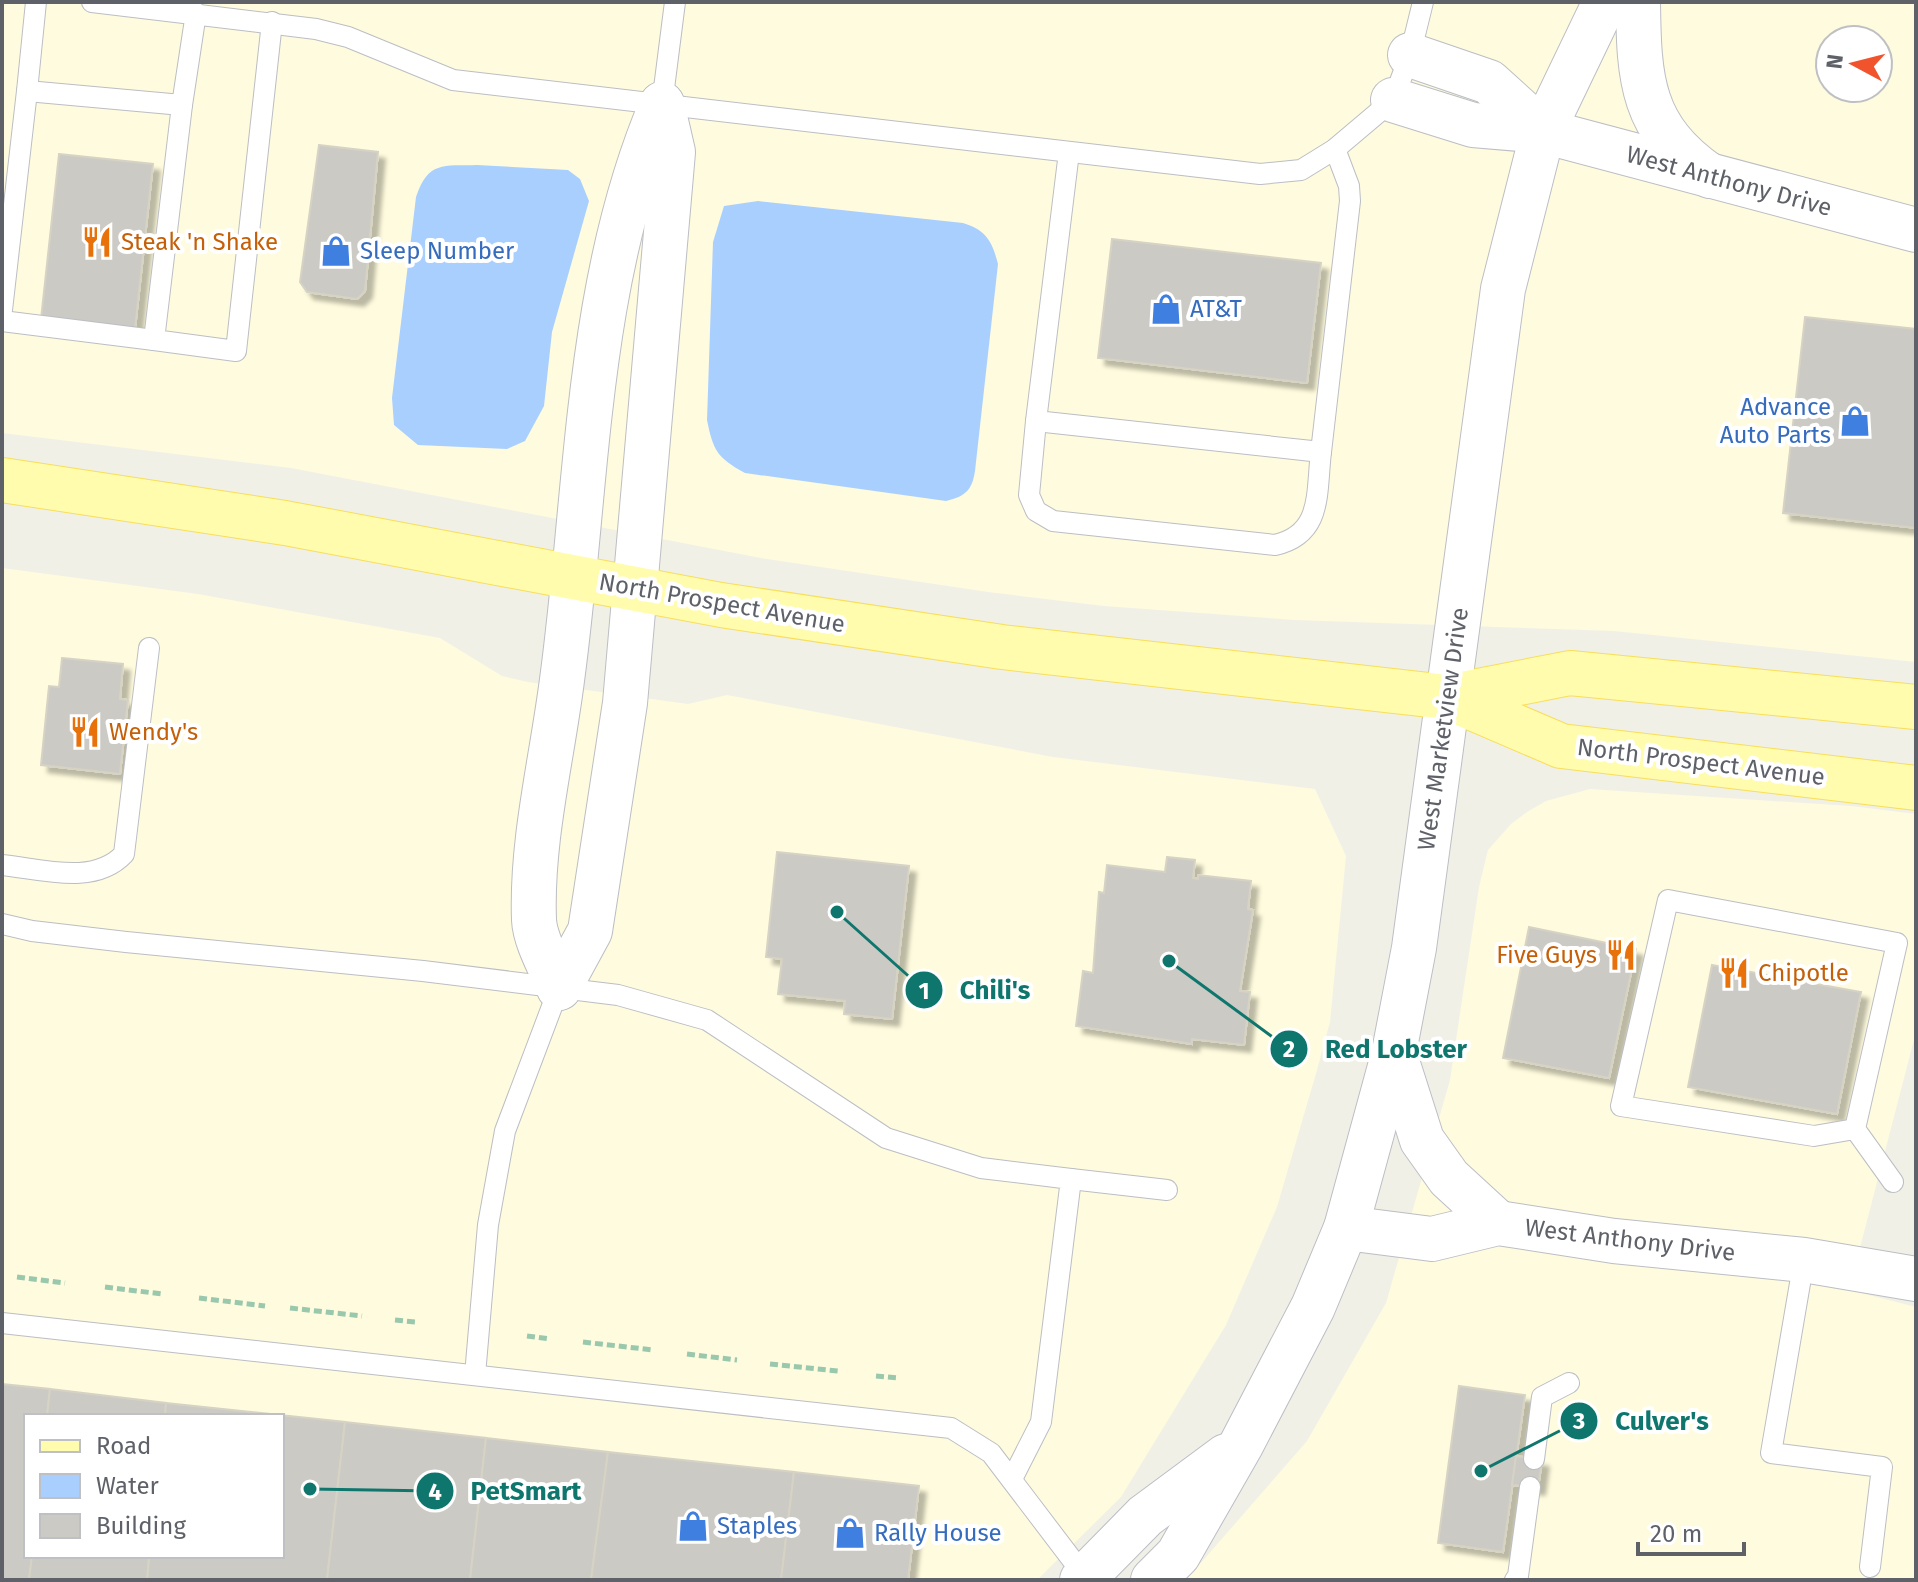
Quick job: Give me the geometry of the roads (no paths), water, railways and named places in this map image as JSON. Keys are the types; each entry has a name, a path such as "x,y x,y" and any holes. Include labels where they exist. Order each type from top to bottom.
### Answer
{"main road":[{"name":"North Prospect Avenue","path":"2,480 285,523 636,589 927,638 1447,697 1561,746 1916,788"},
{"name":"North Prospect Avenue","path":"1447,697 1570,673 1916,707"}],"street":[{"name":"West Marketview Drive","path":"1153,1580 1178,1555 1241,1445 1313,1307 1346,1228 1394,1052 1414,948 1503,289 1543,131 1605,2"},
{"path":"1638,2 1640,59 1651,109 1665,138 1710,176"},
{"path":"1410,55 1489,82 1543,131"},
{"name":"West Anthony Drive","path":"1393,100 1473,125 1543,131 1916,230"},
{"path":"559,988 534,923 539,833 574,577 602,322 637,163 662,104"},
{"path":"559,988 590,931 625,703 673,152 662,104"},
{"path":"1394,1052 1422,1140 1449,1178 1498,1223"},
{"name":"West Anthony Drive","path":"1346,1228 1432,1239 1498,1223 1614,1241 1804,1260 1916,1279"},
{"name":"West Marketview Drive","path":"1085,1579 1145,1516 1241,1445"}],"lane":[{"path":"2,310 36,2"},
{"path":"92,2 272,22 348,37 453,80 1260,174 1301,170 1335,149 1393,100 1410,55 1423,2"},
{"path":"662,104 675,2"},
{"path":"154,340 196,13"},
{"path":"2,321 236,351 272,22"},
{"path":"27,91 182,105"},
{"path":"1069,152 1029,495 1036,511 1053,521 1275,545 1295,540 1307,530 1313,513 1350,201 1349,186 1335,149"},
{"path":"1036,421 1321,452"},
{"path":"2,865 84,874 112,867 124,854 149,648"},
{"path":"1855,1129 1814,1136 1621,1106 1668,900 1897,943 1855,1129 1893,1182"},
{"path":"2,924 95,939 618,995 707,1020 898,1142 981,1168 1167,1190"},
{"path":"475,1375 488,1225 505,1131 559,988"},
{"path":"1012,1479 1041,1422 1071,1179"},
{"path":"1804,1260 1771,1453 1882,1467 1870,1567"},
{"path":"2,1323 951,1428 991,1453 1085,1579"},
{"path":"1534,1459 1542,1397 1569,1383"},
{"path":"1515,1580 1530,1487"}],"water":[{"path":"446,166 568,170 580,179 589,201 552,332 544,406 525,441 507,449 418,445 394,425 392,398 416,197 432,171"},
{"path":"758,201 963,223 987,238 998,264 975,471 970,488 959,497 946,501 745,473 722,458 707,420 713,242 724,206"}],"place":[{"name":"Steak 'n Shake","path":"97,242"},
{"name":"Sleep Number","path":"336,251"},
{"name":"AT&T","path":"1166,309"},
{"name":"Advance Auto Parts","path":"1855,421"},
{"name":"Wendy's","path":"85,732"},
{"name":"Chili's","path":"837,912"},
{"name":"Five Guys","path":"1621,955"},
{"name":"Red Lobster","path":"1169,961"},
{"name":"Chipotle","path":"1734,973"},
{"name":"Culver's","path":"1481,1471"},
{"name":"PetSmart","path":"310,1489"},
{"name":"Staples","path":"693,1526"},
{"name":"Rally House","path":"850,1533"}]}
